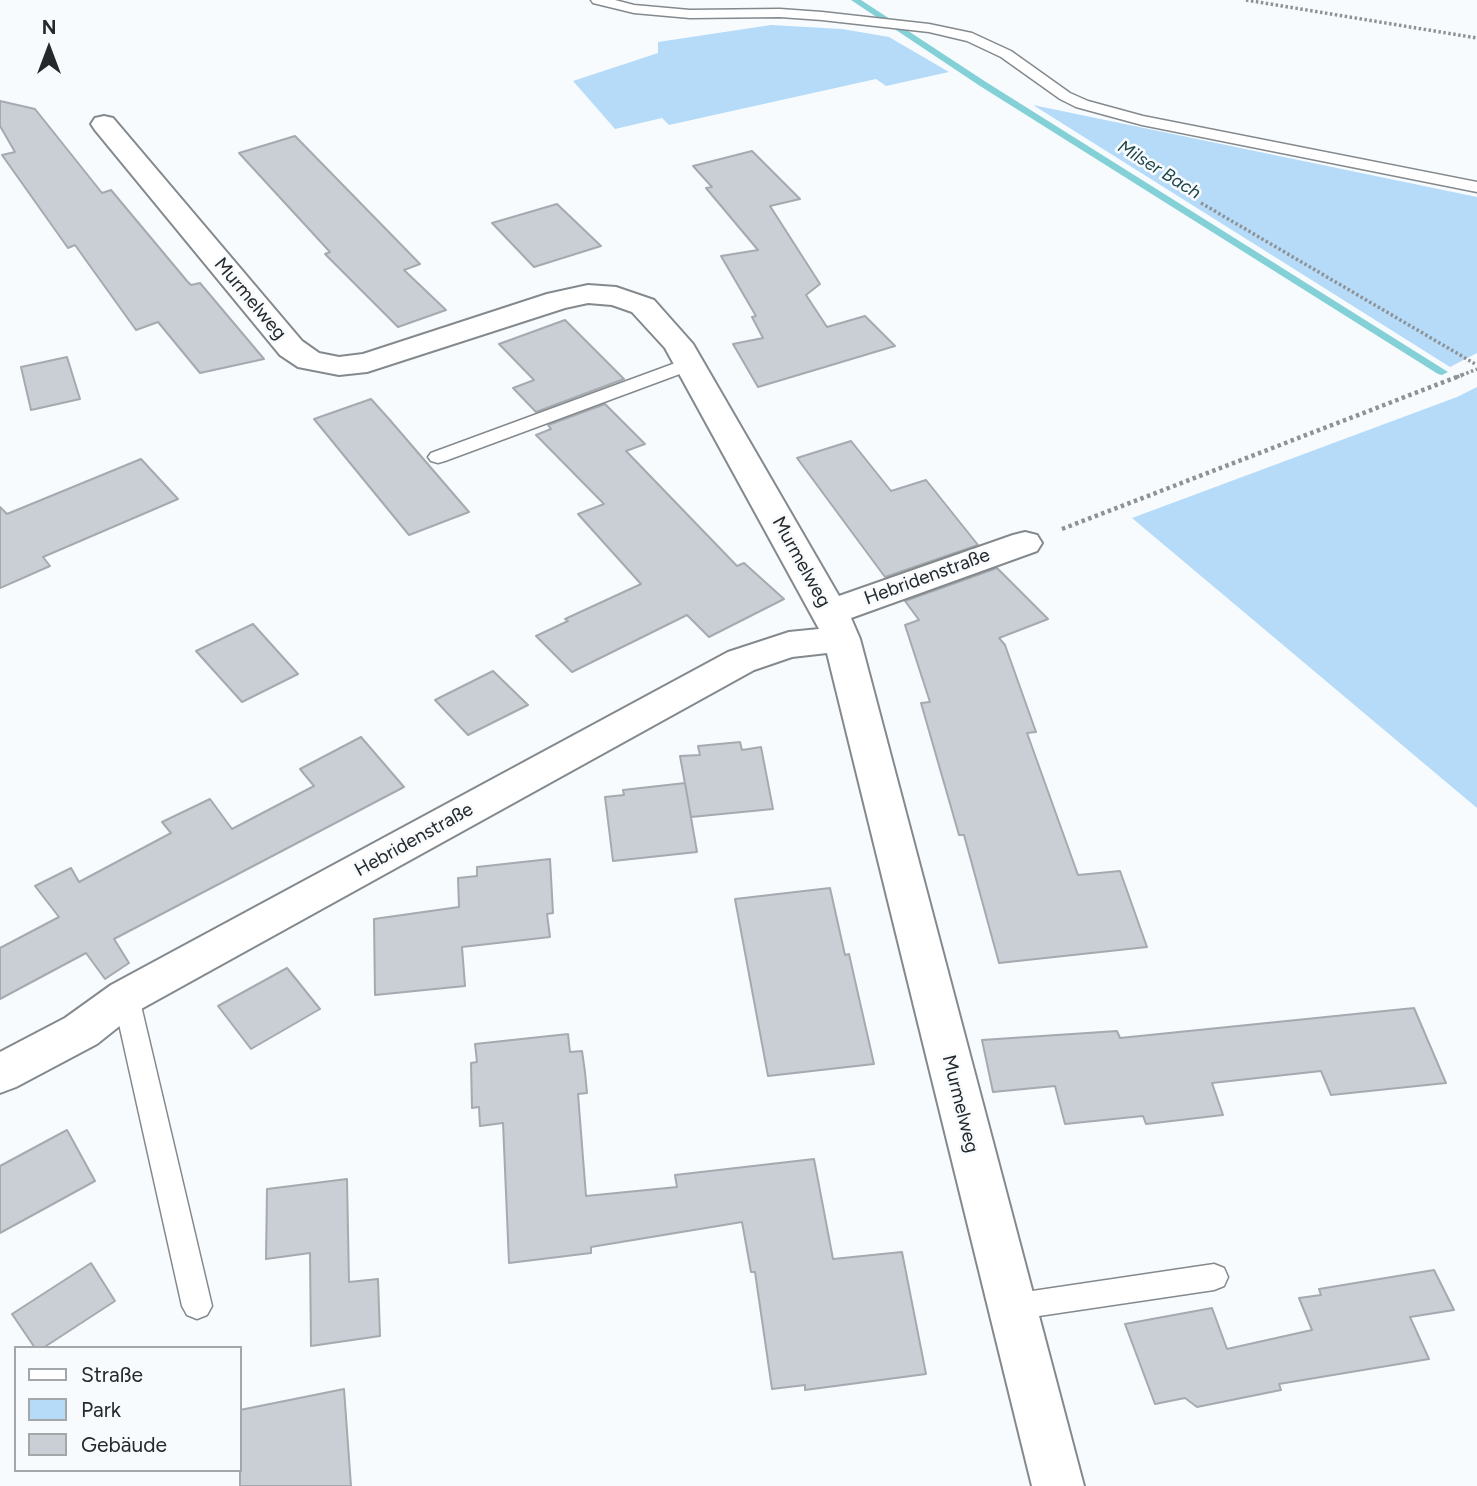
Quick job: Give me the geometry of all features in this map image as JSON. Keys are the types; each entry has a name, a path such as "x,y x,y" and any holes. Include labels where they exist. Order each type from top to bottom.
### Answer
{"street":[{"name":"Murmelweg","path":"104,124 291,348 309,360 339,366 367,363 558,300 588,294 615,296 643,306 670,334 690,364 836,626 1058,1486"},
{"name":"Hebridenstraße","path":"0,1074 81,1031 126,997 741,661 836,626 1025,543"}],"lane":[{"path":"597,0 634,9 690,14 779,13 929,28 972,37 991,44 1065,96 1082,104 1155,122 1477,187"},
{"path":"438,457 690,364"},
{"path":"126,997 197,1306"},
{"path":"1012,1307 1214,1277"}],"path":[{"path":"1245,0 1477,38"},
{"path":"1201,202 1477,367"},
{"path":"1025,543 1477,367"}],"green space":[{"path":"771,25 842,29 889,37 949,72 886,86 876,79 669,125 662,118 615,129 573,81 658,53 658,42"},
{"path":"1033,105 1477,197 1477,353 1450,367"},
{"path":"1477,387 1477,808 1132,518 1457,397"}],"building":[{"path":"0,101 35,109 102,193 111,190 187,281 191,285 200,283 264,359 200,373 158,322 136,330 75,245 68,248 2,155 15,152 0,126"},
{"path":"295,136 420,264 404,270 446,310 398,327 325,254 330,252 239,153"},
{"path":"752,151 800,199 770,206 820,284 806,295 827,327 865,316 895,346 758,387 733,344 763,338 752,317 756,316 721,256 758,250 706,188 712,187 693,166"},
{"path":"557,204 601,246 534,267 492,223"},
{"path":"565,320 624,379 536,412 513,388 534,380 499,344"},
{"path":"67,357 80,399 31,410 21,367"},
{"path":"371,399 469,512 409,535 314,419"},
{"path":"605,404 645,444 626,451 737,566 744,563 784,599 709,637 687,615 572,672 536,636 568,621 565,619 641,584 578,514 604,504 536,435 551,429 548,425"},
{"path":"851,441 891,491 926,480 978,545 885,577 797,458"},
{"path":"141,459 178,499 43,557 50,566 0,588 0,507 7,514"},
{"path":"997,568 1048,619 999,638 1005,645 1036,732 1027,733 1078,875 1120,871 1147,947 999,963 964,835 959,835 921,703 930,702 905,625 919,620 905,601"},
{"path":"253,624 298,674 242,702 196,651"},
{"path":"493,671 528,705 468,735 435,700"},
{"path":"361,737 404,787 114,939 129,963 105,979 86,953 0,999 0,948 59,917 35,886 71,868 79,882 171,833 162,822 210,799 232,829 314,786 300,769"},
{"path":"740,742 742,750 761,747 773,809 691,817 680,756 700,755 698,746"},
{"path":"685,783 697,852 613,861 605,797 624,795 623,790"},
{"path":"550,859 553,913 547,914 550,937 462,947 465,986 375,995 374,919 459,907 458,878 477,876 477,867"},
{"path":"830,888 845,955 849,954 874,1064 768,1076 735,899"},
{"path":"287,968 320,1009 251,1049 218,1006"},
{"path":"1414,1008 1446,1083 1331,1095 1321,1071 1212,1083 1223,1115 1146,1124 1143,1116 1065,1124 1055,1086 993,1092 982,1040 1117,1031 1120,1038"},
{"path":"568,1034 570,1052 582,1051 585,1072 587,1093 578,1094 586,1196 677,1187 675,1175 814,1159 833,1259 902,1252 926,1374 805,1390 805,1385 772,1389 755,1272 751,1272 742,1222 591,1247 591,1253 509,1263 503,1123 480,1126 479,1107 472,1108 471,1063 477,1062 475,1044"},
{"path":"67,1130 95,1181 0,1233 0,1166"},
{"path":"347,1179 349,1282 378,1279 380,1336 311,1346 310,1253 266,1259 267,1189"},
{"path":"91,1263 115,1301 46,1346 34,1346 12,1314"},
{"path":"1434,1270 1454,1310 1410,1317 1429,1359 1279,1384 1281,1390 1197,1407 1185,1398 1155,1404 1125,1324 1212,1308 1227,1349 1312,1330 1299,1298 1321,1295 1319,1289"},
{"path":"344,1389 351,1486 240,1486 242,1410"}],"waterway":[{"name":"Milser Bach","path":"855,0 983,84 1442,372"}]}
